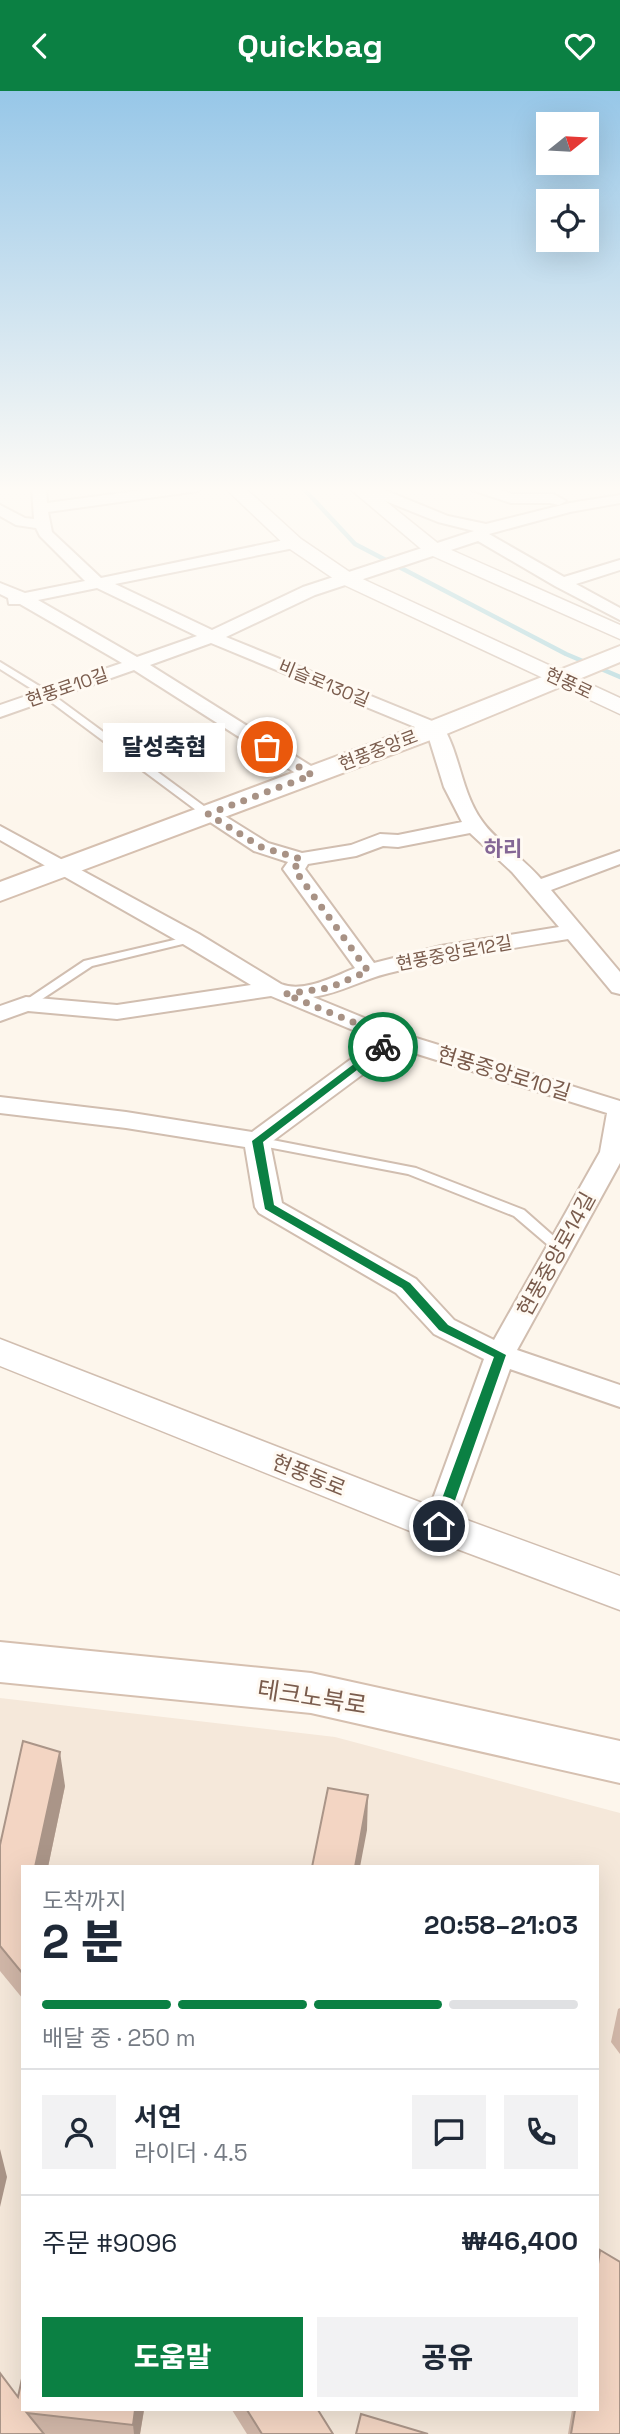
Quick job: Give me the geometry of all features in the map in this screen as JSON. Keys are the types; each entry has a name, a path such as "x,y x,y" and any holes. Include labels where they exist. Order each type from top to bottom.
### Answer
{"main road":[{"name":"현풍중앙로","path":"0,892 435,729 620,653"},
{"name":"테크노북로","path":"0,1662 311,1693 620,1762"}],"street":[{"path":"18,596 135,663"},
{"path":"0,602 29,596"},
{"name":"비슬로130길","path":"127,596 212,637 435,729"},
{"name":"현풍로10길","path":"0,711 212,637 298,596"},
{"name":"현풍로","path":"384,596 620,707"},
{"path":"538,596 620,633"},
{"path":"586,596 620,615"},
{"name":"현풍로10길","path":"135,663 312,775"},
{"path":"435,729 454,787 474,826 520,867 620,987"},
{"path":"208,814 261,847 301,859 356,850 380,841 398,841 474,826"},
{"name":"현풍중앙로10길","path":"0,832 191,939 279,992 394,1039 620,1111"},
{"path":"536,888 620,857"},
{"name":"현풍중앙로12길","path":"301,859 294,869 368,971 441,953 572,932"},
{"path":"0,1014 26,1004 117,1012 329,988 368,971"},
{"path":"0,1105 126,1119 257,1141 394,1039"},
{"name":"현풍중앙로14길","path":"439,1526 500,1355 617,1153 620,1111"},
{"path":"257,1141 269,1207 406,1286 444,1327 500,1355 620,1396"},
{"name":"현풍동로","path":"0,1352 439,1526 620,1593"}],"lane":[{"path":"0,665 46,694 208,814"},
{"path":"26,1004 88,964 191,939"},
{"path":"257,1141 411,1171 519,1213 560,1248"}],"shaded area":[{"path":"0,1698 335,1737 620,1813 620,2434 0,2434"}],"building":[{"path":"23,1741 60,1752 35,1865 21,1865 21,1972 0,1946 0,1845"},
{"path":"328,1788 368,1795 355,1865 312,1865"},
{"path":"600,2250 620,2262 620,2434 571,2434 575,2411 599,2411"},
{"path":"0,2373 18,2397 21,2383 21,2411 135,2411 133,2425 27,2413 44,2434 0,2434"},
{"path":"248,2411 319,2411 333,2434 262,2434"},
{"path":"361,2414 428,2434 356,2434"}],"waterway":[{"path":"455,596 566,654 620,677"}],"way so far":[{"path":"267,747 312,775 208,814 261,847 301,859 294,869 368,971 329,988 285,994 394,1039 383,1047"}],"place":[{"name":"달성축협","path":"267,747"}],"district":[{"name":"하리","path":"503,848"}],"route":[{"path":"383,1047 257,1141 269,1207 406,1286 444,1327 500,1355 439,1526"}]}
